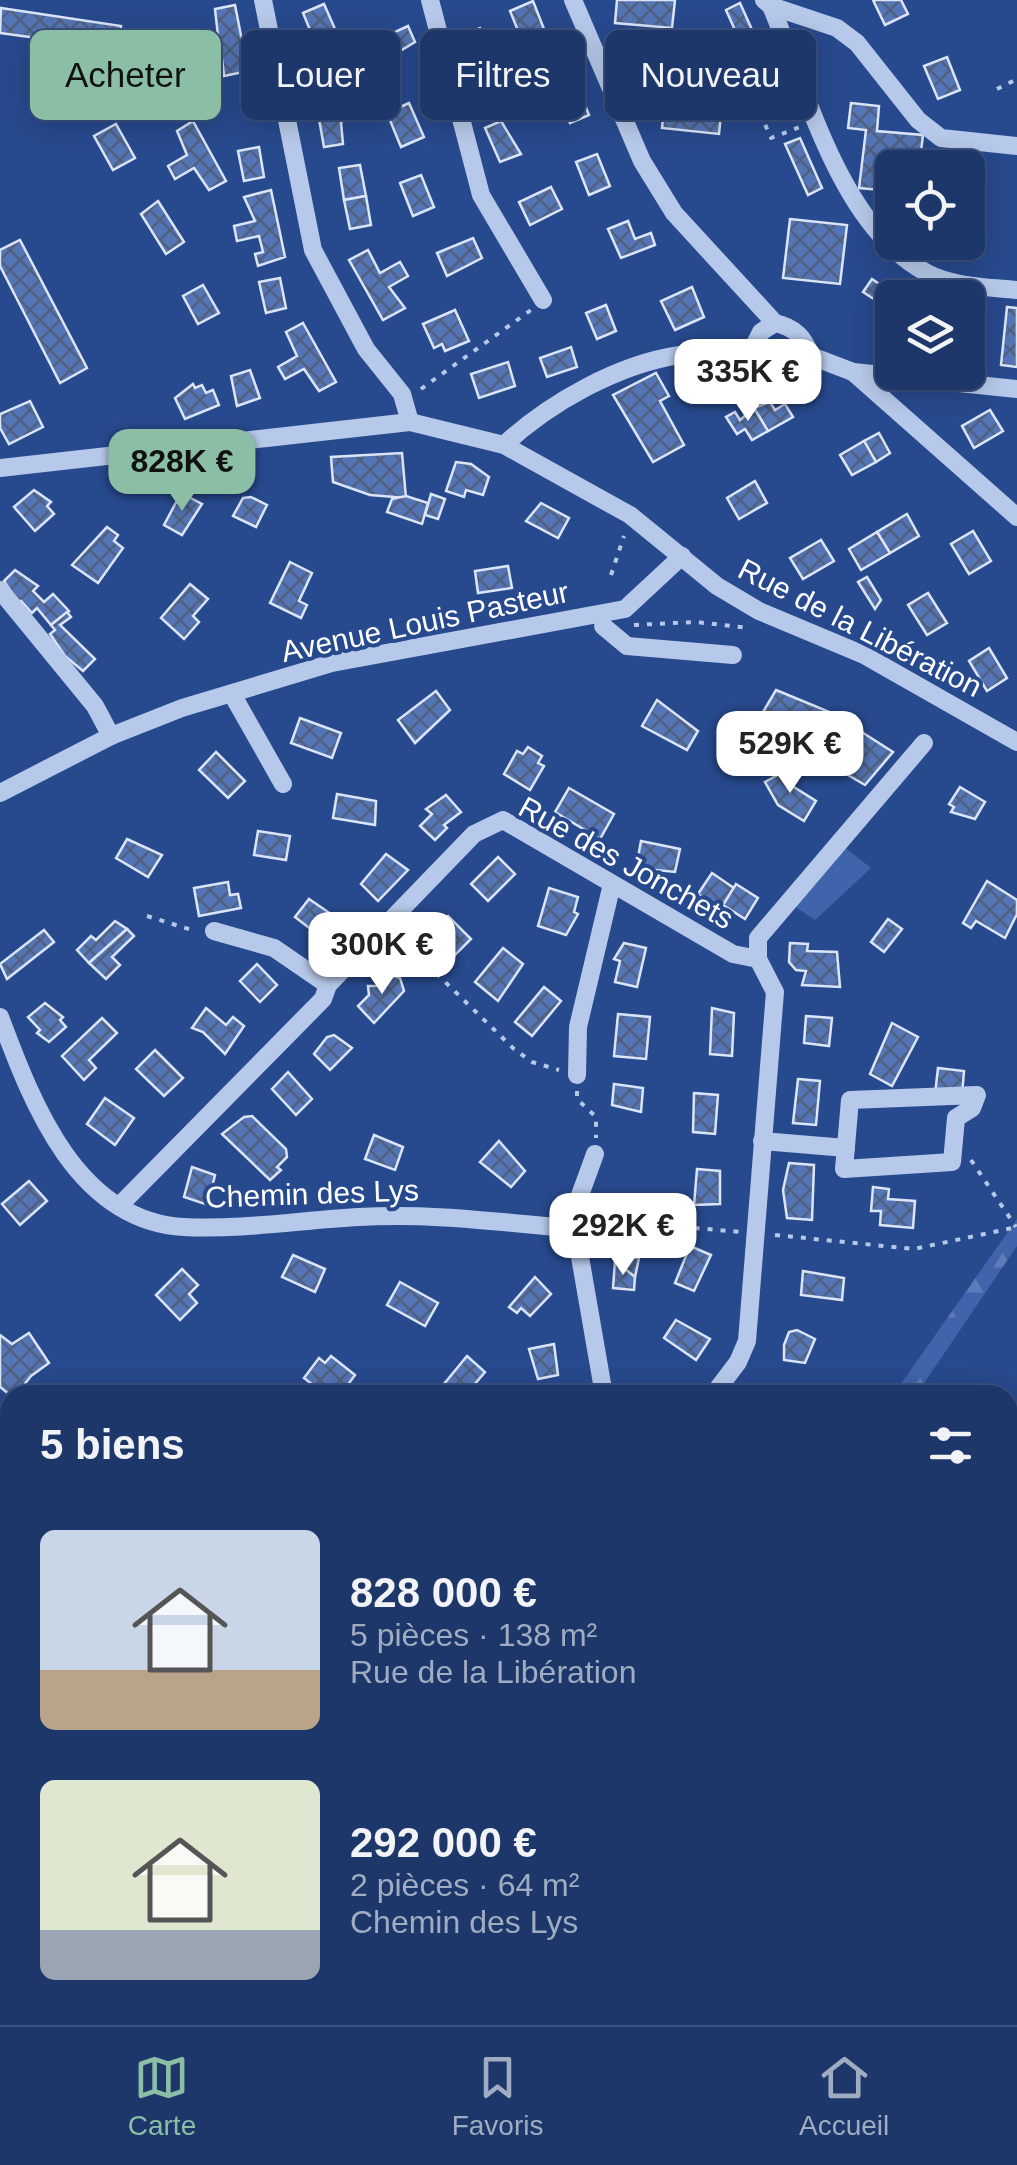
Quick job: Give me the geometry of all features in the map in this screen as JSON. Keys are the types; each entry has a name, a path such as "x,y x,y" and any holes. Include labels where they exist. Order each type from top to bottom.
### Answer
{"street":[{"path":"263,0 313,250 366,348 402,394 410,422"},
{"path":"430,0 480,195 543,300"},
{"path":"573,0 642,161 674,213 775,323 788,326 804,339 811,356 853,372 1017,389"},
{"path":"768,3 852,199 902,256 928,274 964,284 1017,290"},
{"path":"768,3 838,28 857,42 918,120 941,138 1017,146"},
{"path":"764,359 756,342 761,332 775,323"},
{"path":"504,445 534,418 640,363 684,354 764,359 786,367 800,366 811,356"},
{"path":"853,372 1017,517"},
{"name":"Rue de la Libération","path":"0,468 410,422 504,445 630,515 717,586 864,655 1017,742"},
{"name":"Avenue Louis Pasteur","path":"0,793 110,736 332,664 624,609 682,556"},
{"path":"0,590 95,706 110,736"},
{"path":"603,626 627,646 732,656"},
{"path":"232,694 283,784"},
{"path":"758,959 758,938 924,743"},
{"name":"Rue des Jonchets","path":"119,1206 322,999 328,985 385,923 474,834 503,820 733,954 758,959 776,992 747,1341 738,1362 721,1385"},
{"path":"578,1075 578,1027 612,884"},
{"path":"214,930 274,948 328,985"},
{"name":"Chemin des Lys","path":"0,1016 36,1102 71,1164 98,1192 119,1206 164,1224 183,1227 417,1215 556,1227 572,1225"},
{"path":"977,1095 972,1108 956,1118 952,1162 844,1170 846,1148 850,1100 977,1095"},
{"path":"762,1141 846,1148"},
{"path":"596,1154 572,1225 602,1385"}],"path":[{"path":"997,89 1017,79"},
{"path":"763,120 772,138 816,120"},
{"path":"402,394 422,388 543,300"},
{"path":"611,575 626,531"},
{"path":"603,626 696,622 765,628 770,614"},
{"path":"146,916 197,932 214,930"},
{"path":"385,923 514,1049 532,1062 578,1075 578,1098 596,1117 596,1154"},
{"path":"572,1225 756,1234 914,1250 1016,1227 983,1172 962,1149"}],"green space":[{"path":"843,846 871,868 815,920 794,906"},
{"path":"1017,1219 1017,1246 923,1385 900,1385"}],"building":[{"path":"617,0 675,0 672,28 615,23"},
{"path":"873,0 901,0 908,14 885,25"},
{"path":"533,1 544,30 518,30 510,11"},
{"path":"740,3 752,30 735,30 726,10"},
{"path":"324,4 335,30 310,30 303,13"},
{"path":"235,5 241,35 241,72 224,76 221,30 217,30 215,9"},
{"path":"1,8 121,26 120,30 30,30 30,37 0,33"},
{"path":"408,26 415,42 400,51 400,30"},
{"path":"947,57 960,90 938,99 924,66"},
{"path":"409,103 424,137 401,147 390,120 400,120 400,107"},
{"path":"851,103 879,106 877,131 923,135 921,150 875,150 875,189 859,188 866,130 848,128"},
{"path":"319,120 345,120 341,122 343,144 324,147"},
{"path":"663,120 720,120 719,134 662,128"},
{"path":"193,121 226,181 209,190 194,168 175,179 168,166 187,155 177,131"},
{"path":"501,121 521,154 500,162 485,128"},
{"path":"116,124 135,158 113,170 94,136"},
{"path":"800,138 822,188 808,195 785,144"},
{"path":"259,147 264,177 244,181 238,151"},
{"path":"597,154 610,186 589,195 576,162"},
{"path":"360,165 366,196 344,200 339,168"},
{"path":"421,175 434,207 413,216 400,183"},
{"path":"551,187 562,209 530,225 519,202"},
{"path":"271,190 285,257 258,266 255,254 263,252 259,236 237,241 234,226 255,221 244,197"},
{"path":"366,196 371,225 350,229 344,200"},
{"path":"158,201 184,242 166,254 141,214"},
{"path":"790,219 847,225 840,284 783,278"},
{"path":"628,221 635,239 651,233 655,245 621,258 608,229"},
{"path":"473,238 482,258 447,276 437,253"},
{"path":"20,240 87,368 60,383 0,266 0,250"},
{"path":"368,250 380,273 400,262 408,276 389,287 405,308 383,320 349,260"},
{"path":"280,278 286,308 266,313 259,282"},
{"path":"872,279 875,281 875,300 863,292"},
{"path":"203,285 219,313 198,324 183,296"},
{"path":"692,287 704,317 675,330 661,301"},
{"path":"606,305 616,331 597,339 586,313"},
{"path":"1007,307 1017,308 1017,367 1001,365"},
{"path":"455,310 469,341 445,351 442,344 434,348 423,324"},
{"path":"303,323 336,382 319,391 304,369 285,379 278,367 297,356 286,332"},
{"path":"571,347 577,367 547,377 540,358"},
{"path":"508,362 515,386 479,398 471,374"},
{"path":"250,370 260,398 237,406 231,376"},
{"path":"656,373 669,396 660,401 684,445 653,462 613,395"},
{"path":"193,384 195,388 202,385 206,393 213,390 219,405 185,419 175,398"},
{"path":"30,401 43,427 9,444 0,428 0,414"},
{"path":"770,402 775,410 785,404 793,417 768,431 754,408"},
{"path":"754,408 768,431 752,440 745,429 737,434 726,417 735,412 740,420"},
{"path":"990,410 1003,431 974,448 962,426"},
{"path":"879,433 890,453 876,462 864,441"},
{"path":"864,441 876,462 852,475 840,455"},
{"path":"402,453 406,498 370,495 333,482 331,457"},
{"path":"456,462 471,464 489,477 483,495 466,490 464,497 446,491"},
{"path":"755,481 767,503 739,519 727,498"},
{"path":"34,490 51,502 47,506 54,514 35,531 14,507"},
{"path":"181,493 202,504 182,535 164,525"},
{"path":"431,494 445,499 438,519 425,515"},
{"path":"406,496 428,503 422,524 387,512 392,499"},
{"path":"251,497 267,505 256,527 233,516 243,498"},
{"path":"541,503 569,518 558,538 526,521"},
{"path":"907,514 919,536 890,553 877,532"},
{"path":"107,527 118,535 114,541 123,548 98,583 72,565"},
{"path":"973,531 991,561 969,574 951,544"},
{"path":"877,532 890,553 861,570 849,549"},
{"path":"821,540 834,561 803,579 790,558"},
{"path":"290,562 312,573 299,601 307,605 301,618 270,603"},
{"path":"508,566 512,588 478,593 475,571"},
{"path":"15,570 38,586 33,591 44,602 53,594 69,611 51,625 37,608 32,613 21,601 18,603 4,581"},
{"path":"867,577 881,600 875,609 858,582"},
{"path":"190,584 208,599 193,616 199,622 184,639 161,618"},
{"path":"928,593 947,623 927,635 908,605"},
{"path":"67,612 71,617 60,625 95,659 83,671 65,656 50,634 55,630 51,625"},
{"path":"989,648 1007,678 987,691 969,661"},
{"path":"776,690 832,713 893,752 865,785 757,722"},
{"path":"436,691 450,710 415,743 398,720"},
{"path":"657,700 698,731 687,750 642,726"},
{"path":"300,718 341,733 332,758 291,743"},
{"path":"528,747 542,756 538,763 544,766 530,790 504,774 517,751 523,754"},
{"path":"216,752 245,781 228,798 199,770"},
{"path":"785,771 794,787 816,801 804,821 778,805 765,782"},
{"path":"960,787 985,802 975,819 951,812 954,807 949,804"},
{"path":"569,788 614,814 600,839 555,812"},
{"path":"337,794 376,801 375,825 333,818"},
{"path":"446,795 461,812 444,825 447,828 435,840 420,826 432,814 426,809"},
{"path":"258,831 290,836 286,860 254,855"},
{"path":"127,839 162,855 148,877 116,858"},
{"path":"641,841 680,849 675,872 636,868"},
{"path":"386,854 408,870 378,901 361,884"},
{"path":"498,857 515,874 488,901 471,884"},
{"path":"712,873 734,888 721,909 698,894"},
{"path":"987,881 1017,900 1017,914 1005,938 976,921 971,928 963,923"},
{"path":"228,882 230,895 238,894 241,908 199,916 194,888"},
{"path":"736,884 758,898 745,919 723,905"},
{"path":"549,888 578,897 574,912 578,914 566,935 538,926"},
{"path":"309,899 334,916 321,937 295,917"},
{"path":"448,916 471,939 451,959 428,936"},
{"path":"888,919 902,929 884,952 871,942"},
{"path":"115,921 127,929 89,963 77,950 91,936 96,940"},
{"path":"127,929 134,936 112,957 120,965 106,979 89,963"},
{"path":"44,930 54,942 7,979 0,964"},
{"path":"624,943 646,948 637,987 615,982 620,961 614,959"},
{"path":"790,943 808,944 807,951 837,952 840,987 802,985 806,971 796,970 789,962"},
{"path":"503,948 523,964 498,1001 475,982"},
{"path":"257,964 277,985 260,1002 240,981"},
{"path":"387,974 400,978 404,991 374,1023 358,1006 369,995 368,986 376,986"},
{"path":"544,987 561,1001 532,1036 515,1022"},
{"path":"45,1003 63,1017 60,1020 66,1027 49,1042 37,1033 40,1030 28,1017"},
{"path":"206,1008 226,1025 233,1017 244,1026 225,1054 203,1032 192,1028"},
{"path":"712,1008 734,1013 732,1056 710,1054"},
{"path":"618,1014 650,1017 646,1059 614,1056"},
{"path":"806,1016 832,1018 829,1046 804,1043"},
{"path":"102,1018 117,1033 89,1060 96,1068 84,1080 62,1056"},
{"path":"892,1023 918,1037 892,1086 870,1074"},
{"path":"334,1035 352,1048 330,1070 314,1054 327,1037"},
{"path":"155,1050 183,1078 164,1096 136,1069"},
{"path":"938,1068 964,1071 962,1096 935,1094"},
{"path":"288,1072 312,1099 296,1115 272,1089"},
{"path":"798,1079 820,1081 816,1125 793,1123"},
{"path":"614,1084 643,1088 641,1112 612,1105"},
{"path":"694,1093 718,1095 715,1134 693,1132"},
{"path":"105,1098 134,1118 115,1145 87,1124"},
{"path":"252,1116 286,1149 287,1157 277,1167 281,1170 270,1180 222,1134 244,1117"},
{"path":"374,1135 403,1147 395,1170 365,1159"},
{"path":"499,1141 525,1171 511,1187 480,1162"},
{"path":"789,1163 814,1165 812,1220 787,1218 783,1190"},
{"path":"192,1167 215,1175 208,1205 184,1197"},
{"path":"697,1169 720,1171 720,1204 694,1205"},
{"path":"29,1181 47,1201 20,1225 2,1204"},
{"path":"873,1187 889,1189 888,1199 915,1201 913,1228 880,1225 881,1211 871,1211"},
{"path":"690,1246 711,1255 694,1291 675,1283"},
{"path":"293,1255 325,1269 315,1292 282,1277"},
{"path":"616,1256 639,1258 635,1277 615,1261"},
{"path":"615,1261 635,1277 634,1290 613,1288"},
{"path":"182,1269 198,1285 189,1294 197,1303 180,1320 156,1295"},
{"path":"803,1271 844,1278 842,1300 801,1295"},
{"path":"535,1277 551,1294 530,1316 521,1308 517,1313 509,1307"},
{"path":"400,1282 438,1303 425,1326 387,1305"},
{"path":"676,1320 710,1339 696,1360 664,1338"},
{"path":"797,1330 815,1339 805,1363 784,1360 789,1332"},
{"path":"29,1333 49,1363 24,1385 0,1385 0,1335 12,1344"},
{"path":"554,1344 558,1375 538,1379 529,1349"},
{"path":"331,1356 355,1375 348,1385 313,1385 304,1378 319,1358 325,1363"},
{"path":"467,1356 485,1372 474,1385 444,1384"}]}
